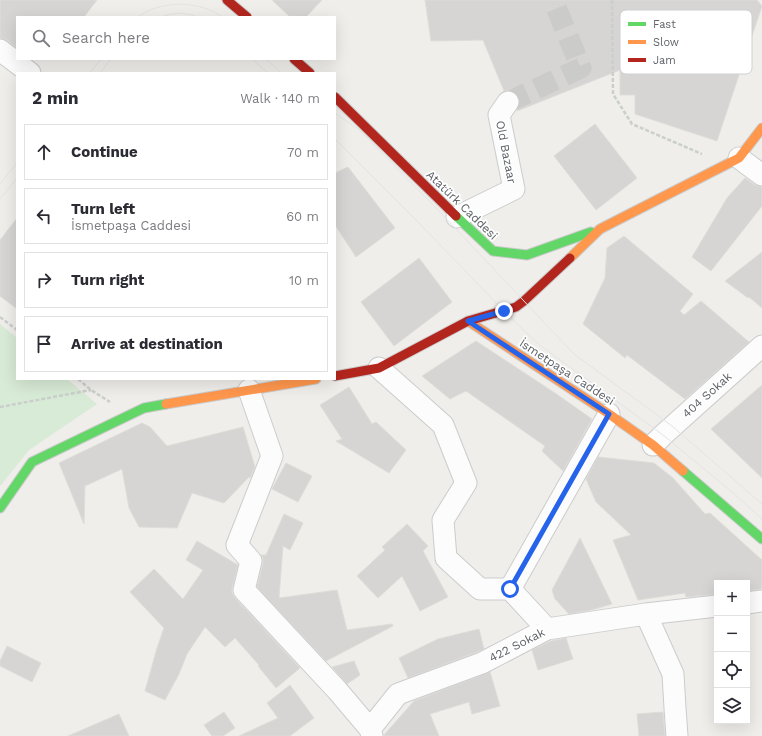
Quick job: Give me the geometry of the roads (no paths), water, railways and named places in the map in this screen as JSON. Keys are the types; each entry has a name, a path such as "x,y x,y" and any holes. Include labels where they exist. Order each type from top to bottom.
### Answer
{"main road":[{"path":"227,0 245,16"},
{"path":"295,60 309,72"},
{"name":"Atatürk Caddesi","path":"336,98 493,251 526,255 600,229"},
{"path":"336,376 379,368 468,321 516,307 600,229 739,158 762,128"},
{"name":"İsmetpaşa Caddesi","path":"468,321 609,414 653,445 762,539"},
{"path":"0,508 32,462 144,408 310,380"}],"street":[{"path":"0,50 29,72"},
{"name":"Old Bazaar","path":"457,217 514,189 499,116 508,102"},
{"path":"739,158 762,175"},
{"name":"404 Sokak","path":"653,445 762,346"},
{"path":"379,368 443,425 466,483 443,520 446,558 480,590 510,589 547,629"},
{"path":"249,390 272,456 237,545 251,561 244,590 337,690 371,732"},
{"path":"510,589 609,414"},
{"path":"750,603 762,601"},
{"name":"422 Sokak","path":"371,732 398,694 482,663 547,629 646,614 714,606"},
{"path":"646,614 673,674 677,736"}],"tunnel":[{"path":"508,102 581,68 553,0"}],"tram line":[{"path":"140,16 157,7 180,4 203,7 220,16"},
{"path":"165,16 180,13 194,16"},
{"path":"91,72 100,60"},
{"path":"101,72 110,60"},
{"path":"253,60 267,72"},
{"path":"267,60 280,72"},
{"path":"336,114 358,129 437,209 574,354 672,426 762,504"},
{"path":"336,140 537,343 663,435 762,519"},
{"path":"0,184 16,164"},
{"path":"0,199 16,179"}]}
